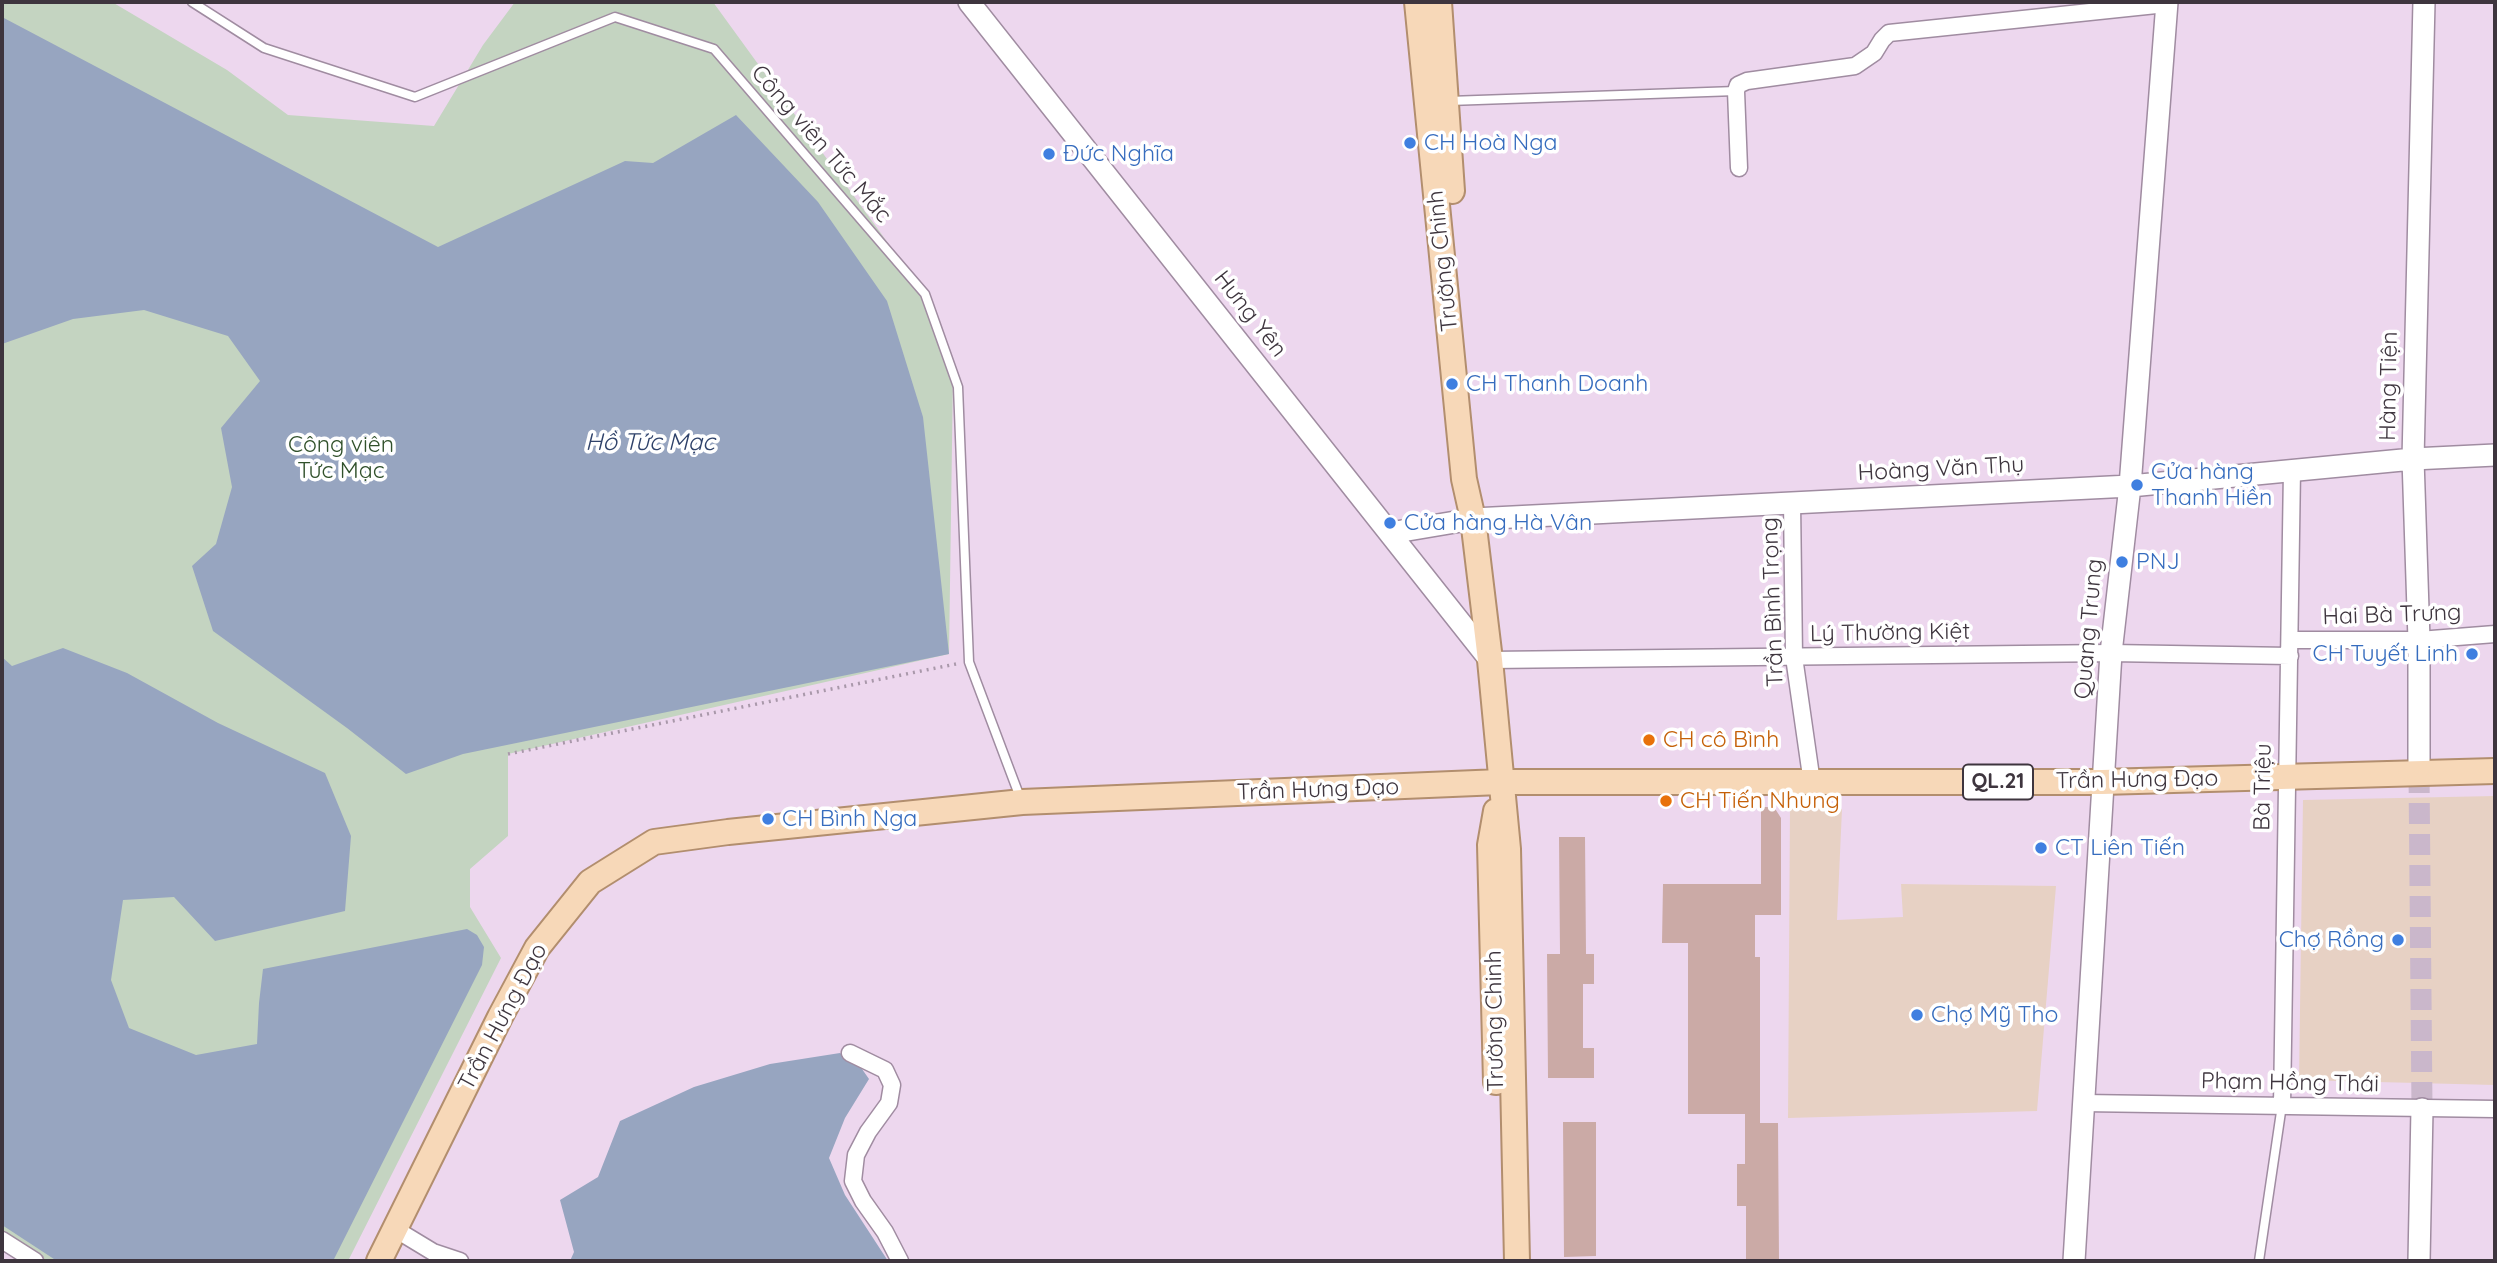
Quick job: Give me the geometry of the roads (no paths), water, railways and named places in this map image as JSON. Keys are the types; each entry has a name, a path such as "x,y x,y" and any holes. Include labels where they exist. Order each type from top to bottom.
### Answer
{"main road":[{"name":"Trường Chinh","path":"1417,2 1445,206 1464,479 1473,519 1490,660 1508,849 1517,1261"},
{"name":"Trường Chinh","path":"1439,2 1446,101 1445,206"},
{"name":"Trần Hưng Đạo","path":"379,1261 537,948 590,882 654,842 1022,802 1500,782 2102,782 2495,771"},
{"name":"Trường Chinh","path":"1500,782 1490,845 1501,1261"}],"street":[{"name":"Hưng Yên","path":"969,2 1490,660"},
{"name":"Hàng Tiện","path":"2419,772 2413,459 2424,2"},
{"path":"1739,168 1736,91 1738,85 1747,81 1855,66 1874,53 1889,33 2166,3"},
{"name":"Quang Trung","path":"2074,1261 2111,653 2130,486 2166,3"},
{"name":"Hoàng Văn Thụ","path":"1390,533 1473,519 2130,486 2413,459 2495,455"},
{"name":"Bà Triệu","path":"2282,1105 2292,470"},
{"name":"Trần Bình Trọng","path":"1792,502 1794,657 1812,783"},
{"name":"Hai Bà Trưng","path":"2290,648 2495,634"},
{"name":"Lý Thường Kiệt","path":"1490,660 2111,653 2290,648"},
{"path":"850,1053 885,1070 892,1085 890,1103 868,1132 856,1155 853,1181 900,1261"},
{"name":"Phạm Hồng Thái","path":"2083,1102 2495,1109"},
{"path":"2419,1261 2422,1108"},
{"path":"395,1229 433,1252 460,1261"},
{"path":"2,1240 35,1261"}],"lane":[{"name":"Công viên Tức Mắc","path":"192,2 264,48 415,97 615,17 714,49 925,294 958,387 969,662 1022,802"},
{"path":"1446,101 1736,91"},
{"path":"2259,1261 2282,1105"}],"water":[{"name":"Hồ Tức Mạc","path":"2,17 438,247 625,161 653,163 736,115 818,202 887,301 923,417 949,654 463,754 406,774 213,631 192,566 216,544 232,487 221,428 260,381 228,336 144,310 73,319 2,344"},
{"path":"63,648 127,673 218,723 325,773 351,836 345,911 215,941 174,897 123,900 111,980 129,1028 196,1055 257,1044 263,969 467,929 477,935 484,947 482,965 333,1261 57,1261 2,1225 2,657 12,666"},
{"path":"840,1053 862,1069 869,1079 845,1118 829,1158 845,1195 888,1261 570,1261 574,1252 560,1200 598,1177 620,1121 694,1087 770,1064"}],"tunnel":[{"path":"2419,772 2422,1109"}],"place":[{"name":"CH Hoà Nga","path":"1410,143"},
{"name":"Đức Nghĩa","path":"1049,154"},
{"name":"CH Thanh Doanh","path":"1452,384"},
{"name":"Cửa hàng Thanh Hiền","path":"2137,485"},
{"name":"Cửa hàng Hà Vân","path":"1390,523"},
{"name":"PNJ","path":"2122,562"},
{"name":"CH Tuyết Linh","path":"2472,654"},
{"name":"CH cô Bình","path":"1649,740"},
{"name":"CH Tiến Nhung","path":"1666,801"},
{"name":"CH Bình Nga","path":"768,819"},
{"name":"CT Liên Tiến","path":"2041,848"},
{"name":"Chợ Rồng","path":"2398,940"},
{"name":"Chợ Mỹ Tho","path":"1917,1015"}],"park label":[{"name":"Công viên Tức Mạc","path":"341,458"}]}
